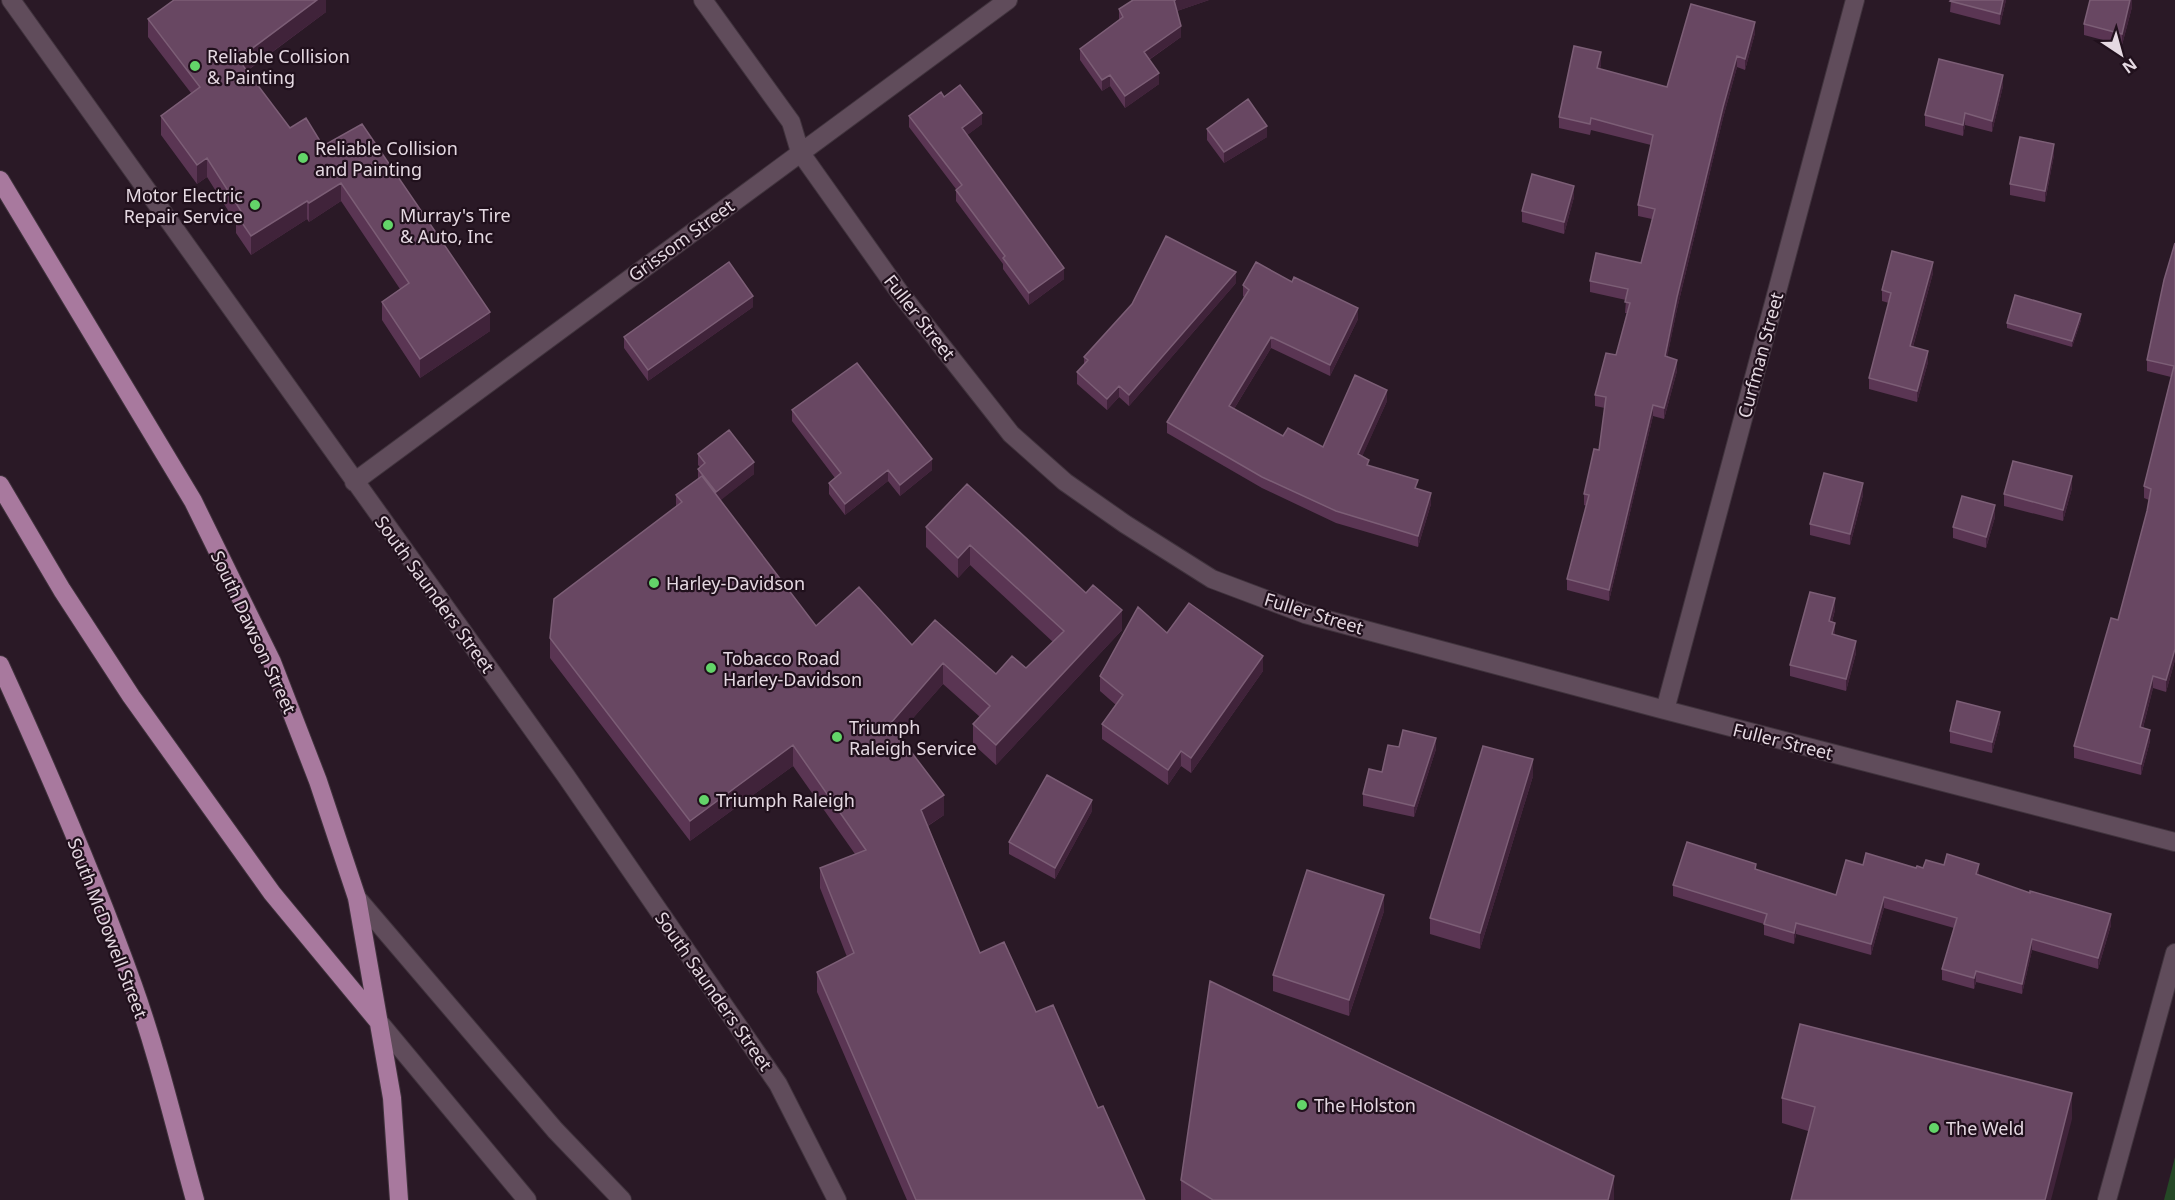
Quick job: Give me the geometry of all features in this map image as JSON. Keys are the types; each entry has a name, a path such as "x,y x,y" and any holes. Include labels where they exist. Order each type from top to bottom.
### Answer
{"main road":[{"name":"South Dawson Street","path":"0,180 193,501 272,662 318,781 357,898 393,1098 399,1200"},
{"path":"0,485 62,590 131,696 273,893 379,1022"},
{"name":"South McDowell Street","path":"0,665 40,754 133,986 195,1200"}],"street":[{"name":"South Saunders Street","path":"11,0 566,777 778,1084 837,1200"},
{"name":"Fuller Street","path":"703,0 791,122 800,152 900,293 1011,434 1065,482 1125,524 1212,579 1305,614 2175,842"},
{"name":"Grissom Street","path":"354,482 1008,0"},
{"name":"Curfman Street","path":"1665,710 1855,0"},
{"path":"357,898 555,1130 622,1200"},
{"path":"2107,1200 2175,953"},
{"path":"379,1022 527,1200"}],"green space":[{"path":"2175,1157 2175,1200 2164,1200"}],"building":[{"path":"174,0 317,0 238,59 290,128 306,118 323,146 362,124 490,312 420,359 382,302 409,283 341,183 251,236 236,214 241,211 207,158 197,165 161,116 200,87 148,19"},
{"path":"1133,0 1174,0 1181,26 1144,52 1159,73 1125,96 1110,75 1102,80 1080,49 1123,17 1119,9"},
{"path":"1951,0 2003,0 2000,14"},
{"path":"2090,0 2130,0 2122,34 2084,24"},
{"path":"1691,4 1755,22 1745,59 1737,56 1723,107 1665,356 1677,360 1664,408 1653,405 1609,590 1567,579 1589,495 1584,494 1594,449 1599,450 1606,397 1595,395 1606,353 1616,355 1630,303 1625,302 1628,289 1590,281 1596,253 1641,263 1655,209 1638,205 1653,135 1591,118 1590,124 1559,117 1574,46 1601,52 1597,68 1667,87"},
{"path":"1939,59 2003,75 1992,121 1965,113 1963,125 1925,115"},
{"path":"960,85 982,113 962,128 1064,268 1029,293 1003,258 1005,256 956,190 962,185 909,116 941,92 944,97"},
{"path":"1248,99 1267,126 1224,152 1207,129"},
{"path":"2020,137 2054,144 2045,191 2010,184"},
{"path":"1532,174 1574,186 1564,222 1522,211"},
{"path":"1166,236 1236,272 1129,395 1119,386 1107,399 1077,372 1088,360 1084,357 1132,304"},
{"path":"2175,243 2175,649 2166,680 2153,676 2140,727 2150,730 2141,764 2074,746 2111,618 2118,620 2147,511 2151,489 2144,486 2174,366 2147,360 2164,280"},
{"path":"1892,251 1933,262 1910,346 1928,351 1917,391 1869,378 1891,293 1882,290"},
{"path":"729,262 753,296 648,370 624,337"},
{"path":"1256,262 1292,282 1294,277 1358,308 1330,365 1271,337 1229,406 1283,436 1288,428 1323,447 1355,375 1387,390 1358,454 1369,460 1367,465 1418,480 1415,488 1431,493 1418,536 1336,511 1262,477 1167,422 1249,290 1243,285"},
{"path":"2015,295 2081,314 2072,341 2007,323"},
{"path":"857,363 932,459 900,485 888,470 845,504 829,483 841,473 792,410"},
{"path":"729,430 754,462 716,492 698,469 705,463 698,454"},
{"path":"2013,461 2072,476 2063,510 2004,494"},
{"path":"1824,473 1863,483 1850,534 1810,524"},
{"path":"702,476 816,626 859,587 912,645 935,620 996,674 1012,656 1026,668 1064,631 970,545 958,558 926,527 967,484 1086,593 1093,585 1122,610 996,745 973,724 990,706 943,663 890,724 944,795 921,810 980,953 1004,942 1036,1012 1053,1005 1098,1108 1103,1106 1145,1200 916,1200 817,972 854,953 820,868 866,850 793,745 690,821 550,638 554,599 682,502 676,495"},
{"path":"1962,496 1995,505 1986,537 1953,527"},
{"path":"1810,592 1835,598 1829,621 1835,623 1832,634 1856,641 1846,679 1790,665"},
{"path":"1189,603 1263,656 1191,758 1181,751 1168,770 1102,724 1123,695 1100,676 1138,607 1167,633"},
{"path":"1957,701 2000,712 1992,742 1950,731"},
{"path":"1403,730 1436,738 1414,806 1363,794 1369,769 1382,772 1388,745 1399,747"},
{"path":"1483,746 1533,759 1480,933 1430,918"},
{"path":"1047,775 1092,800 1055,868 1009,842"},
{"path":"1687,842 1756,864 1755,869 1836,895 1846,860 1863,865 1866,853 1923,868 1926,860 1944,865 1947,854 1979,864 1976,874 2030,893 2030,891 2111,914 2098,958 2032,939 2022,984 1976,971 1974,978 1942,969 1957,918 1884,897 1871,944 1796,923 1794,933 1764,924 1767,914 1673,885"},
{"path":"1307,870 1384,895 1349,1000 1273,975"},
{"name":"The Holston","path":"1210,981 1614,1176 1608,1200 1213,1200 1181,1180"},
{"path":"1800,1024 2072,1093 2045,1200 1791,1200 1815,1107 1782,1098"}],"place":[{"name":"Reliable Collision & Painting","path":"195,66"},
{"name":"Reliable Collision and Painting","path":"303,158"},
{"name":"Motor Electric Repair Service","path":"255,205"},
{"name":"Murray's Tire & Auto, Inc","path":"388,225"},
{"name":"Harley-Davidson","path":"654,583"},
{"name":"Tobacco Road Harley-Davidson","path":"711,668"},
{"name":"Triumph Raleigh Service","path":"837,737"},
{"name":"Triumph Raleigh","path":"704,800"},
{"name":"The Holston","path":"1302,1105"},
{"name":"The Weld","path":"1934,1128"}]}
